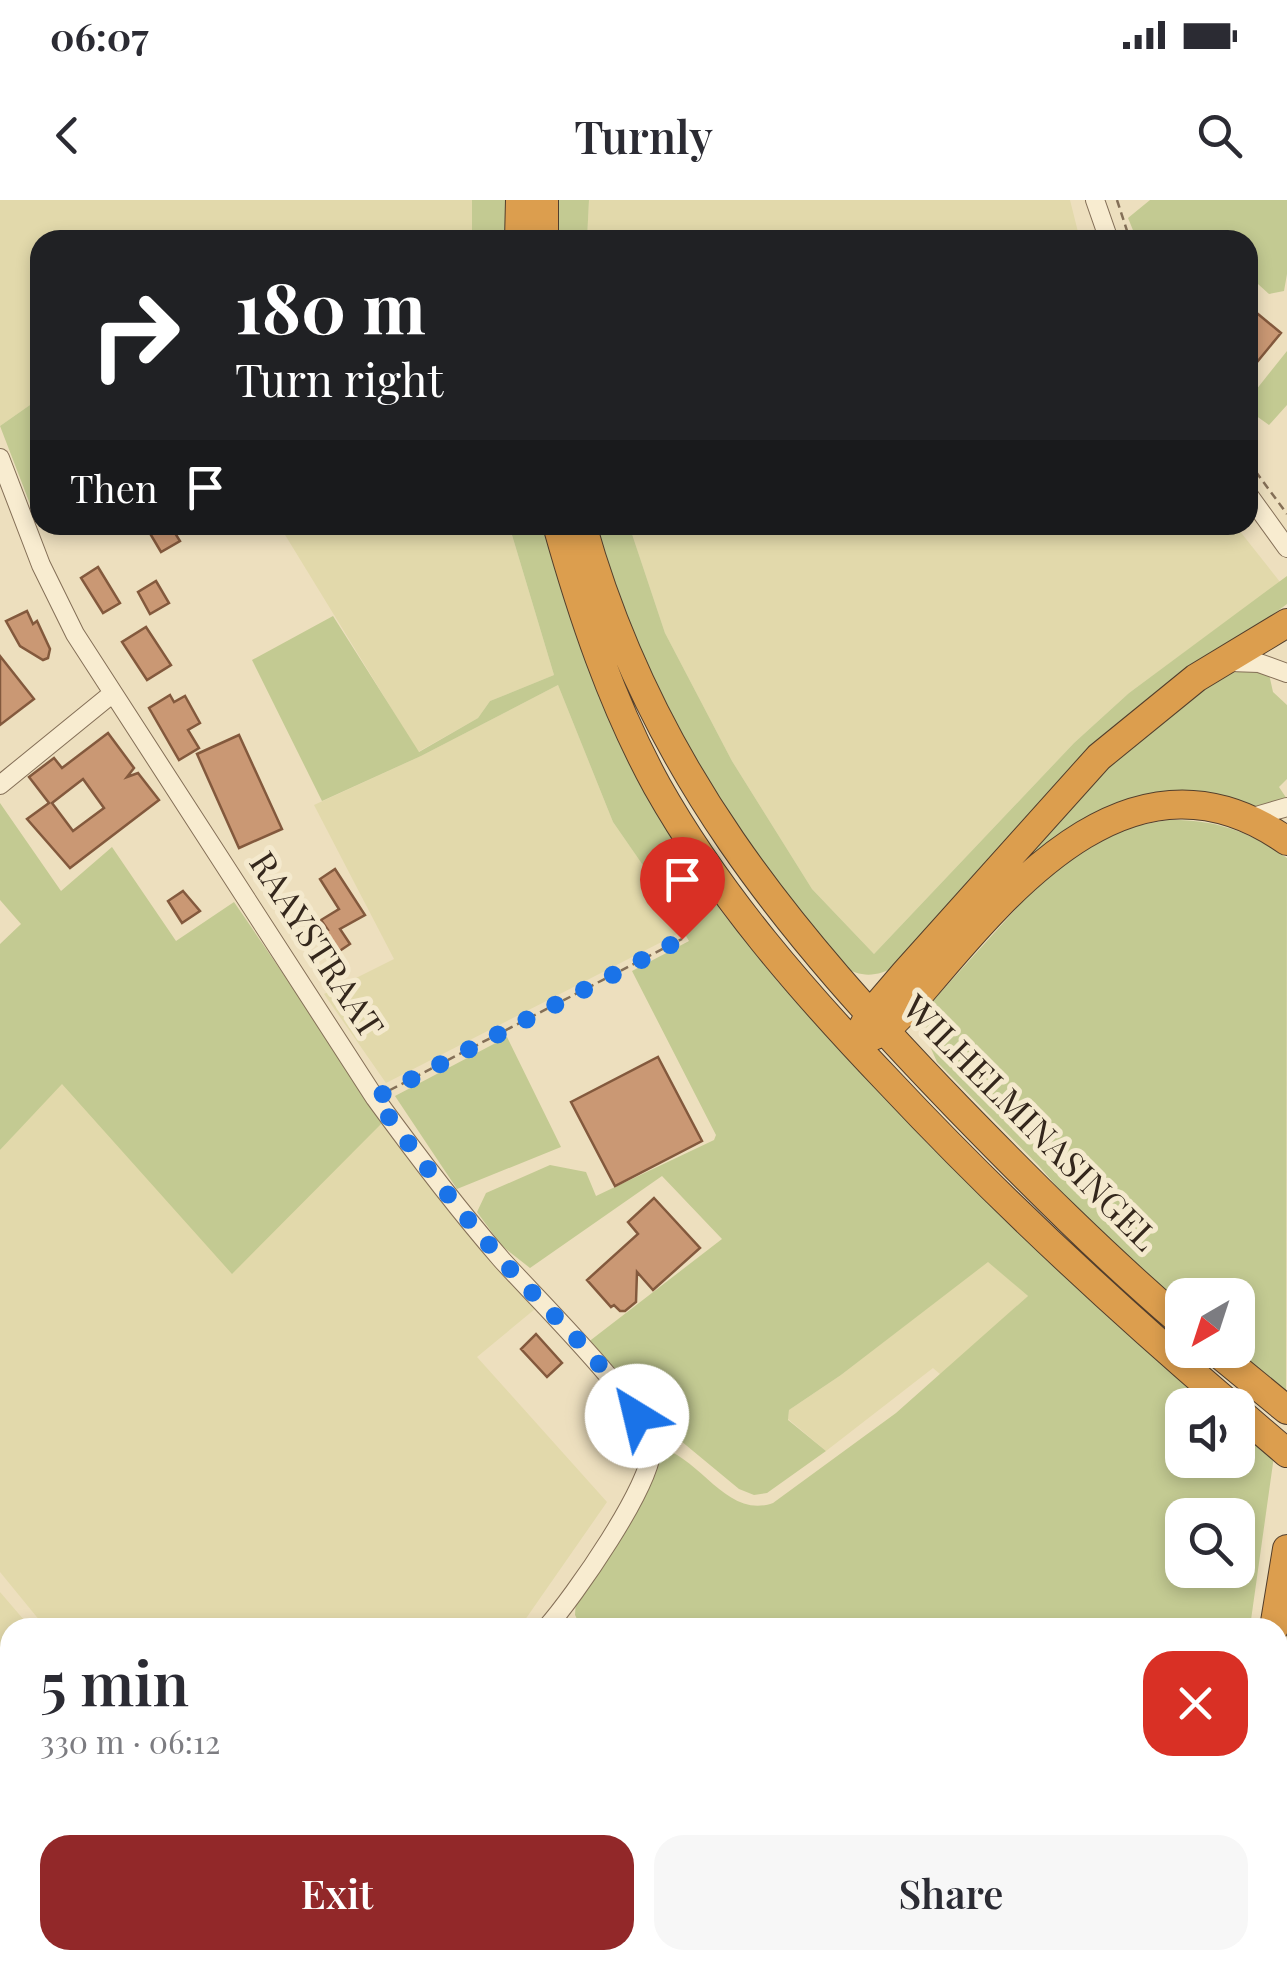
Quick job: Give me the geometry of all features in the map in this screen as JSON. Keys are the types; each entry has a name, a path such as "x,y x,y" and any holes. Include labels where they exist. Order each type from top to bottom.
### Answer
{"highway":[{"path":"520,200 520,230"},
{"path":"544,200 544,230"},
{"name":"WILHELMINASINGEL","path":"560,535 594,643 656,784 743,914 854,1045 1008,1206 1211,1388"},
{"name":"WILHELMINASINGEL","path":"585,535 625,650 694,785 751,872 877,1023 1076,1226 1165,1308"},
{"path":"877,1023 1075,780 1121,738 1220,662 1287,623"},
{"path":"854,1045 1016,888 1054,853 1085,832 1122,815 1163,806 1210,808 1246,819 1287,842"},
{"path":"1236,1368 1280,1405"},
{"path":"1255,1425 1277,1444"},
{"path":"1276,1618 1287,1549"}],"street":[{"path":"1095,200 1106,230"},
{"name":"RAAYSTRAAT","path":"0,458 30,533"},
{"path":"0,504 20,504"},
{"path":"1258,508 1287,548"},
{"name":"RAAYSTRAAT","path":"31,535 75,634 375,1098 428,1172 502,1260 622,1390 652,1442 650,1466 562,1618"},
{"path":"1220,662 1260,662 1287,673"},
{"path":"0,785 113,693"},
{"path":"1246,819 1287,806"}],"path":[{"path":"1118,200 1127,230"},
{"path":"1258,475 1287,514"},
{"path":"375,1098 682,939"}],"shaded area":[{"path":"0,200 472,200 472,230 30,230 30,405 0,426"},
{"path":"589,200 1070,200 1078,230 588,230"},
{"path":"285,535 512,535 554,675 490,701 478,718 418,752"},
{"path":"632,535 1243,535 1280,582 1129,693 1074,743 874,954 812,889 732,761 665,633"},
{"path":"558,685 613,822 686,927 386,1083 324,994 394,959 314,805 421,756"},
{"path":"61,1083 384,1121 416,1169 535,1309 477,1357 607,1502 526,1618 38,1618 0,1572 0,1150"},
{"path":"988,1261 1028,1296 941,1375 933,1368 826,1451 788,1419 789,1410 841,1375"},
{"path":"0,1592 22,1618 0,1618"}],"green space":[{"path":"472,200 510,200 509,230 472,230"},
{"path":"558,200 589,200 588,230 558,230"},
{"path":"1150,200 1287,200 1284,291 1269,294 1258,284 1258,230 1133,230 1128,218"},
{"path":"1287,351 1287,405 1269,425 1258,417 1258,387"},
{"path":"30,405 30,504 0,426"},
{"path":"512,535 549,535 672,834 721,911 779,983 928,1144 1188,1388 1165,1388 1165,1478 1255,1478 1255,1443 1274,1456 1251,1618 576,1618 576,1597 657,1447 687,1462 741,1503 773,1503 896,1413 1028,1296 988,1262 789,1410 788,1420 826,1451 767,1493 754,1495 739,1489 681,1441 659,1432 587,1343 722,1239 662,1176 530,1268 502,1246 477,1212 486,1193 550,1165 586,1172 596,1196 714,1140 716,1135 632,971 689,941 683,931 685,926 613,822 558,685 421,756 322,801 252,660 333,616 419,752 478,718 490,701 554,675"},
{"path":"596,535 632,535 665,633 732,761 812,889 874,954 1074,743 1129,693 1287,576 1287,604 1106,739 896,966 876,974 862,974 842,966 701,781 646,671 605,571"},
{"path":"1249,670 1269,674 1273,692 1287,705 1287,779 1279,787 1287,799 1259,809 1183,799 978,906 1110,759 1225,674"},
{"path":"0,803 61,891 112,847 176,941 234,902 384,1121 232,1274 62,1084 0,1150 0,944 21,924 0,900"},
{"path":"1168,820 1201,822 1230,828 1287,858 1286,1396 1253,1368 1255,1278 1165,1278 1165,1294 1091,1226 1039,1166 937,1062 925,1035 931,1003 1040,882 1083,849 1130,827"},
{"path":"507,1037 561,1147 457,1189 395,1096"}],"building":[{"path":"1258,314 1281,333 1258,361"},
{"path":"151,535 176,535 180,541 161,552"},
{"path":"98,567 120,603 103,613 81,578"},
{"path":"156,581 169,603 150,614 138,592"},
{"path":"27,611 33,624 37,621 50,649 48,658 43,660 20,646 6,621"},
{"path":"146,627 171,665 147,680 122,642"},
{"path":"0,656 34,699 0,725"},
{"path":"170,695 174,702 185,696 200,723 188,730 199,748 179,760 149,708"},
{"path":"108,733 134,768 127,777 138,773 159,800 70,868 27,819 49,803 29,777 54,758 62,768","holes":["83,779 104,808 73,831 52,803"]},
{"path":"239,735 282,829 239,848 197,754"},
{"path":"335,869 365,915 340,929 350,944 335,954 322,933 328,930 321,920 339,909 320,879"},
{"path":"183,891 200,911 182,923 168,901"},
{"path":"658,1057 702,1141 615,1186 571,1102"},
{"path":"654,1198 700,1248 653,1290 637,1272 636,1302 620,1311 614,1305 611,1307 587,1280 638,1234 628,1222"},
{"path":"536,1334 562,1363 547,1377 521,1349"}],"route":[{"path":"637,1416 622,1390 502,1260 428,1172 375,1098 682,939"}]}
